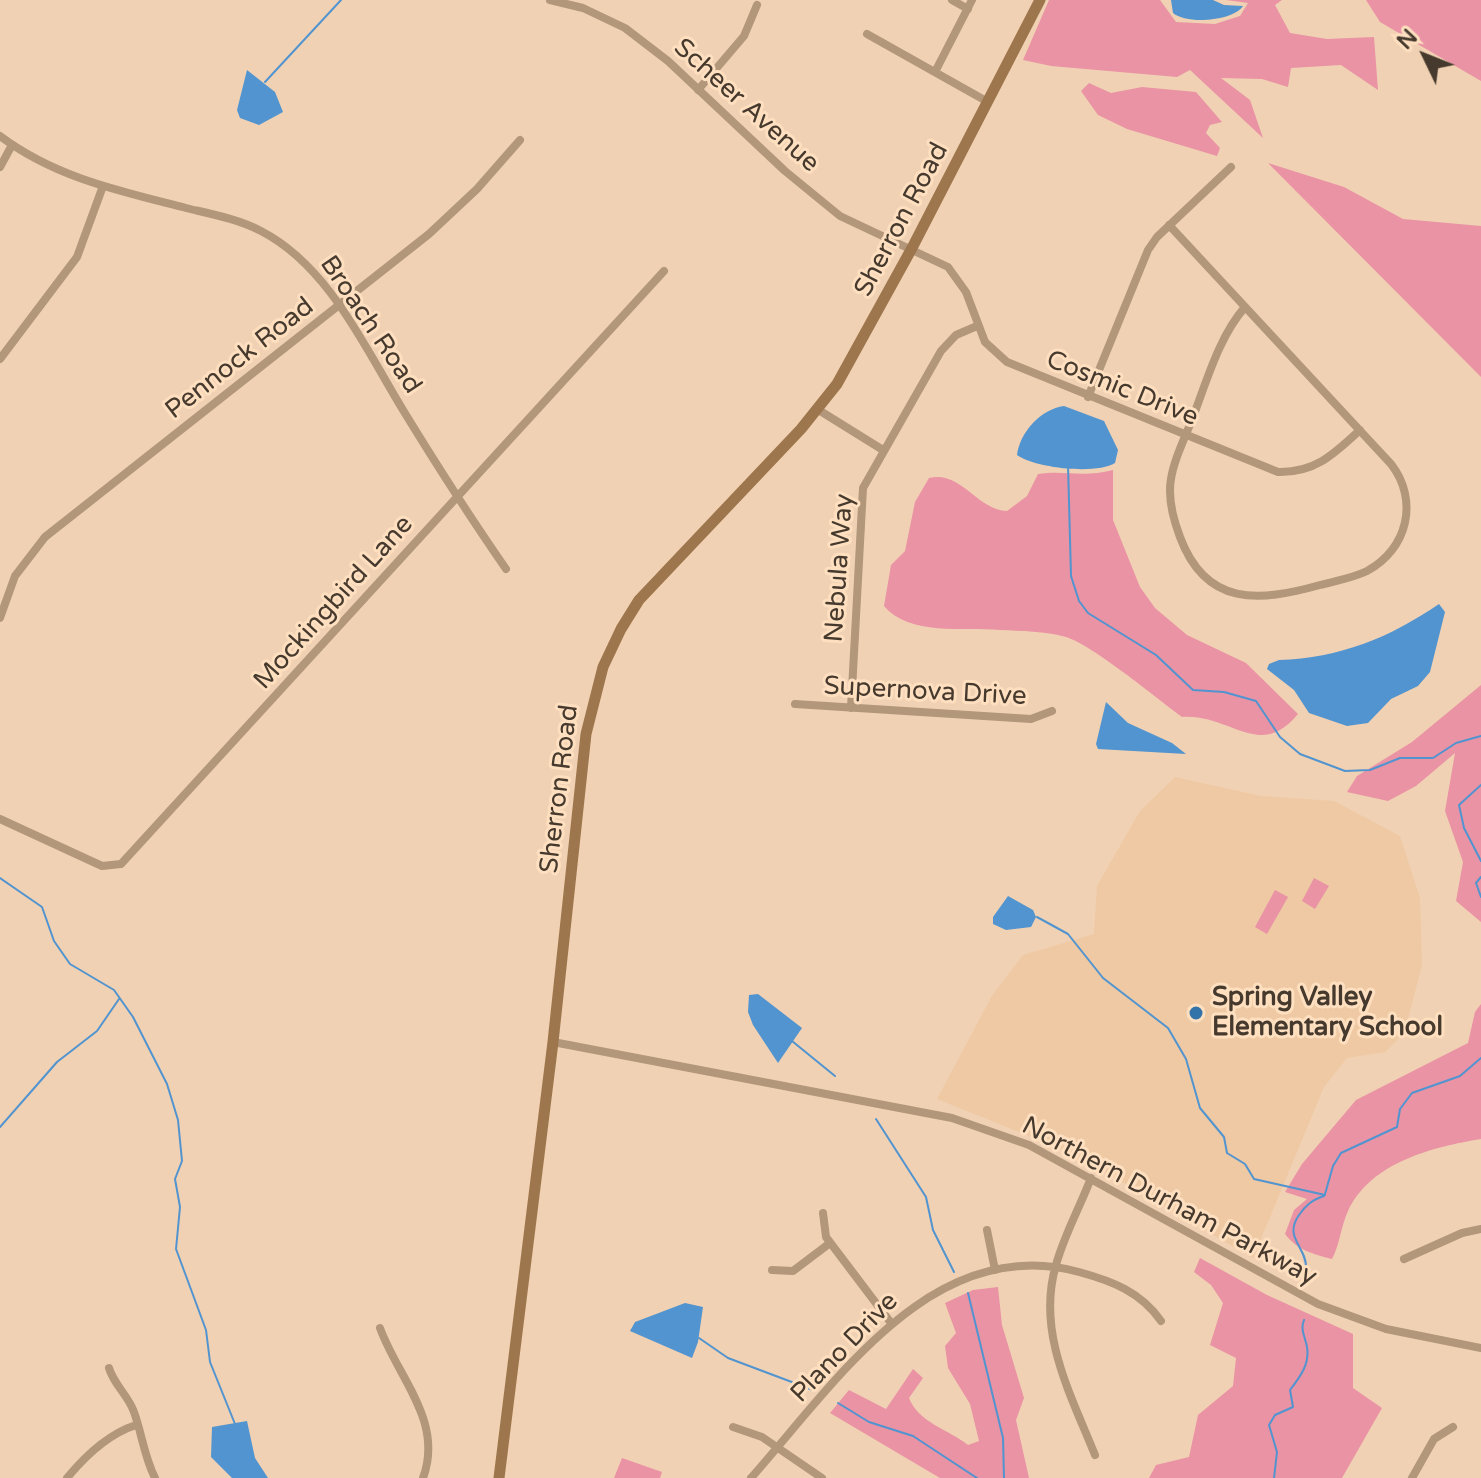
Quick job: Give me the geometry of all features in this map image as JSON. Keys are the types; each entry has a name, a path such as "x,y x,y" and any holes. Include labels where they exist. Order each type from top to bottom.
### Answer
{"main road":[{"name":"Sherron Road","path":"499,1478 553,1042 586,734 611,648 629,616 654,583 817,409 849,366 1040,0"}],"street":[{"name":"Scheer Avenue","path":"550,0 614,21 650,46 785,171 840,216 912,248"},
{"path":"935,72 970,4 952,0"},
{"path":"698,90 744,36 757,5"},
{"path":"867,34 988,102"},
{"name":"Broach Road","path":"0,136 65,174 259,230 299,258 338,307 457,499 506,569"},
{"name":"Pennock Road","path":"0,618 15,576 45,537 446,220 520,140"},
{"path":"0,167 12,145"},
{"path":"1088,397 1148,250 1169,225 1231,167"},
{"path":"0,359 77,257 103,186"},
{"path":"1169,225 1360,430 1401,476 1407,511 1403,532 1390,554 1366,571 1274,597 1254,597 1219,588 1193,563 1169,509 1172,468 1230,329 1245,307"},
{"name":"Cosmic Drive","path":"912,248 955,274 966,292 977,326 995,354 1007,362 1263,469 1295,473 1326,460 1360,430"},
{"name":"Mockingbird Lane","path":"0,819 102,866 121,864 664,271"},
{"name":"Nebula Way","path":"851,708 862,496 883,450 941,351 956,335 977,326"},
{"path":"817,409 883,450"},
{"name":"Supernova Drive","path":"795,704 1031,719 1052,711"},
{"name":"Northern Durham Parkway","path":"553,1042 952,1118 1029,1145 1318,1304 1386,1329 1481,1348"},
{"path":"1091,1178 1055,1267 1049,1306 1053,1343 1095,1455"},
{"path":"823,1213 826,1237 891,1323"},
{"path":"1404,1259 1450,1238 1481,1229"},
{"path":"987,1230 995,1270"},
{"path":"772,1270 793,1271 830,1243"},
{"name":"Plano Drive","path":"751,1478 891,1323 945,1287 995,1270 1055,1267 1098,1278 1136,1294 1149,1303 1161,1321"},
{"path":"380,1328 388,1349 416,1395 427,1428 429,1457 423,1478"},
{"path":"109,1368 114,1384 133,1410 155,1478"},
{"path":"67,1478 117,1431 136,1425"},
{"path":"733,1427 753,1432 822,1478"},
{"path":"1412,1478 1434,1439 1453,1427"}],"shaded area":[{"path":"1049,0 1160,0 1176,22 1215,24 1240,16 1248,3 1226,0 1282,0 1275,5 1290,33 1327,39 1374,37 1378,90 1341,65 1291,68 1288,87 1262,79 1221,78 1250,100 1263,138 1190,70 1177,77 1051,66 1023,60"},
{"path":"1366,0 1481,0 1481,81 1380,22"},
{"path":"1089,83 1111,93 1142,87 1196,92 1222,122 1210,125 1206,133 1220,148 1217,156 1127,129 1098,115 1081,91"},
{"path":"1268,163 1344,187 1403,219 1481,226 1481,377"},
{"path":"1113,470 1113,520 1140,587 1155,608 1187,635 1246,663 1298,714 1284,728 1257,735 1200,718 1182,717 1108,661 1066,637 1033,632 922,626 895,616 884,606 891,565 905,551 915,502 929,478 950,480 996,509 1007,511 1027,496 1038,474"},
{"path":"1481,685 1481,922 1456,901 1463,862 1445,811 1455,753 1416,786 1388,801 1347,792 1357,776 1412,742"},
{"name":"Spring Valley Elementary School","path":"1175,777 1261,796 1334,801 1400,836 1420,898 1422,966 1404,1033 1385,1052 1347,1058 1324,1087 1253,1258 1074,1154 937,1099 993,994 1023,955 1094,934 1097,886 1140,811"},
{"path":"1314,878 1329,886 1315,909 1302,901"},
{"path":"1275,890 1288,897 1267,934 1255,927"},
{"path":"1481,1004 1481,1139 1424,1152 1372,1180 1358,1194 1348,1211 1332,1259 1300,1248 1285,1234 1294,1210 1307,1199 1285,1192 1302,1164 1356,1100 1468,1043 1475,1012"},
{"path":"1200,1258 1267,1295 1353,1334 1353,1388 1382,1408 1342,1478 1149,1478 1156,1465 1189,1457 1198,1415 1233,1386 1236,1358 1210,1345 1223,1303 1211,1285 1194,1272"},
{"path":"998,1287 1002,1325 1024,1398 1016,1420 1029,1478 940,1478 830,1413 849,1390 886,1409 913,1369 923,1378 909,1398 920,1414 968,1445 979,1441 970,1404 948,1368 945,1346 956,1333 945,1303 973,1290"},
{"path":"622,1458 662,1472 660,1478 614,1478"}],"water":[{"path":"1171,0 1213,0 1224,5 1243,6 1230,15 1199,20 1173,13"},
{"path":"247,70 275,92 283,112 259,125 240,118 237,110"},
{"path":"1064,406 1104,421 1118,450 1115,463 1094,469 1066,468 1037,463 1017,455 1022,438 1033,423 1047,412"},
{"path":"1439,604 1445,612 1430,672 1418,686 1391,699 1368,723 1347,726 1309,713 1294,690 1267,669 1269,664 1279,660 1323,655 1363,644 1401,627"},
{"path":"1106,702 1128,723 1172,743 1186,754 1098,749 1096,744"},
{"path":"1008,896 1033,910 1036,917 1031,927 1006,930 993,924 993,917"},
{"path":"758,994 802,1028 778,1063 748,1012 749,995"},
{"path":"685,1303 703,1307 698,1342 692,1358 630,1331 635,1322"},
{"path":"247,1421 255,1458 268,1478 232,1478 211,1457 212,1427"}],"waterway":[{"path":"265,82 341,0"},
{"path":"1068,465 1071,576 1079,601 1088,613 1156,655 1193,690 1224,692 1256,701 1280,737 1300,754 1345,771 1370,770 1400,758 1433,758 1456,743 1481,736"},
{"path":"1481,785 1459,805 1464,828 1481,861"},
{"path":"1481,877 1476,883 1481,897"},
{"path":"0,878 42,907 54,941 70,964 114,990 133,1017 167,1084 178,1120 182,1161 175,1179 180,1207 176,1249 206,1330 210,1362 235,1424"},
{"path":"1037,917 1068,934 1103,978 1168,1028 1186,1059 1200,1108 1224,1137 1227,1153 1245,1164 1254,1179 1325,1195"},
{"path":"0,1127 57,1062 97,1031 119,999"},
{"path":"792,1041 835,1076"},
{"path":"1325,1194 1333,1166 1341,1153 1397,1127 1400,1109 1412,1093 1460,1076 1481,1058"},
{"path":"876,1119 926,1197 933,1230 954,1272"},
{"path":"1306,1268 1293,1230 1307,1206 1324,1196"},
{"path":"968,1293 1003,1438 1004,1478"},
{"path":"1274,1478 1277,1452 1269,1425 1275,1415 1293,1407 1290,1390 1301,1375 1307,1359 1304,1320"},
{"path":"699,1338 728,1358 813,1390"},
{"path":"838,1403 869,1422 913,1436 977,1478"}],"place":[{"name":"Spring Valley Elementary School","path":"1196,1013"}]}
